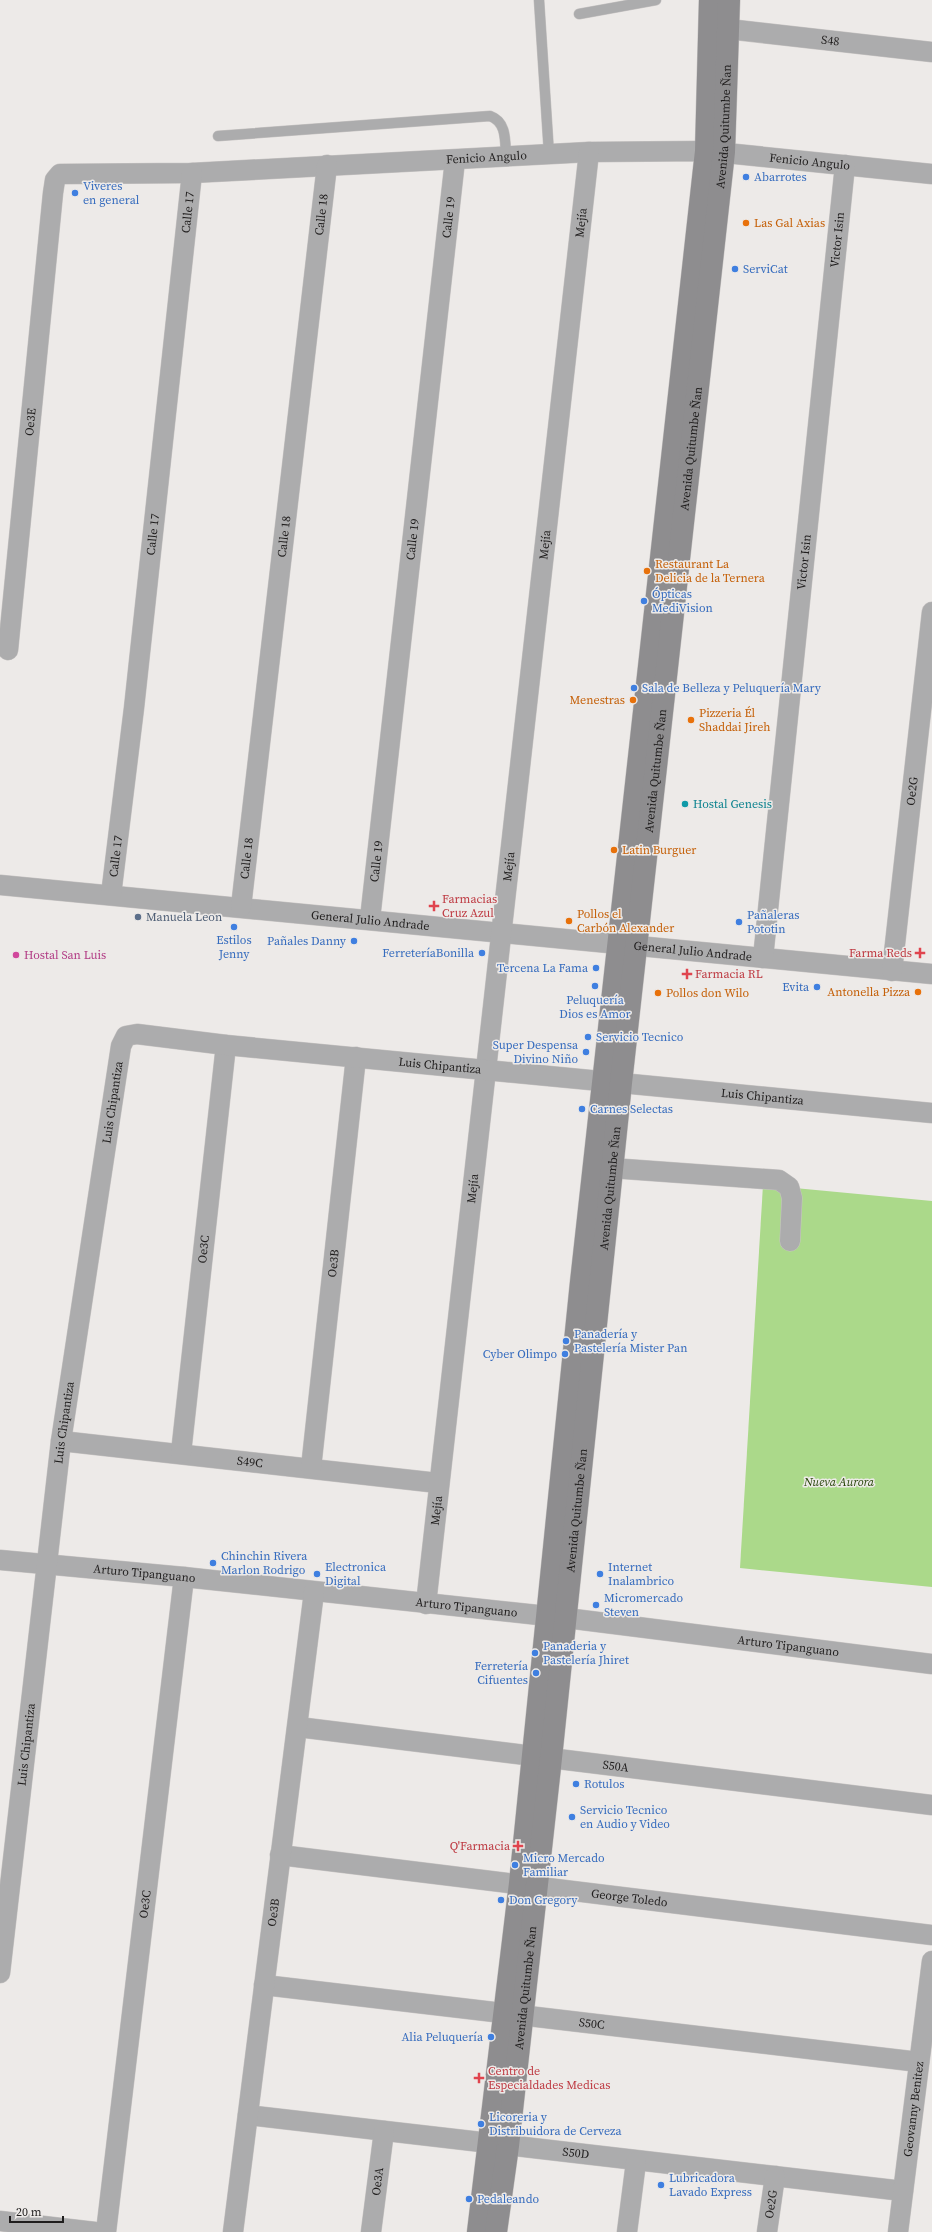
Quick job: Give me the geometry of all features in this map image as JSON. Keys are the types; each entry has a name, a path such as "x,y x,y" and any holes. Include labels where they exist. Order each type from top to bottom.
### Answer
{"street":[{"name":"Avenida Quitumbe Ñan","path":"710,0 715,152"},
{"name":"Avenida Quitumbe Ñan","path":"496,2232 498,2144 542,1757 612,1082 715,152 728,29 729,0"},
{"name":"S48","path":"728,29 932,52"},
{"name":"Fenicio Angulo","path":"53,193 55,180 60,174 192,173 589,152 715,152 932,174"},
{"name":"Mejía","path":"426,1604 438,1483 502,933 589,152"},
{"name":"Calle 19","path":"370,920 455,160"},
{"name":"Calle 18","path":"241,907 327,165"},
{"name":"Victor Isin","path":"763,958 845,165"},
{"name":"Calle 17","path":"110,895 134,700 192,173"},
{"name":"Oe3E","path":"8,650 53,193"},
{"name":"Oe2G","path":"892,971 932,612"},
{"name":"General Julio Andrade","path":"0,885 932,974"},
{"name":"Luis Chipantiza","path":"0,1973 61,1441 121,1046 126,1036 137,1034 226,1045 932,1114"},
{"name":"Oe3C","path":"181,1453 226,1045"},
{"name":"Oe3B","path":"311,1468 356,1057"},
{"path":"603,1167 779,1180 789,1187 792,1198 790,1241"},
{"name":"S49C","path":"61,1441 181,1453 438,1483"},
{"name":"Arturo Tipanguano","path":"0,1560 184,1576 314,1592 557,1618 932,1664"},
{"name":"Oe3C","path":"106,2232 184,1576"},
{"name":"Oe3B","path":"233,2232 314,1592"},
{"name":"S50A","path":"298,1727 932,1805"},
{"name":"George Toledo","path":"280,1855 932,1935"},
{"name":"Geovanny Benitez","path":"898,2232 932,1961"},
{"name":"S50C","path":"264,1984 919,2062"},
{"name":"S50D","path":"248,2115 498,2144 636,2162 903,2191"},
{"name":"Oe3A","path":"371,2232 384,2131"},
{"name":"Avenida Quitumbe Ñan","path":"478,2232 498,2144"},
{"path":"628,2232 636,2162"},
{"name":"Oe2G","path":"767,2232 775,2176"},
{"path":"0,2221 95,2232"}],"lane":[{"path":"539,0 549,154"},
{"path":"579,14 656,0"},
{"path":"218,136 490,116 498,119 502,123 506,157"}],"green space":[{"name":"Nueva Aurora","path":"763,1185 932,1201 932,1587 740,1568"}],"place":[{"name":"Abarrotes","path":"746,177"},
{"name":"Viveres en general","path":"75,193"},
{"name":"Las Gal Axias","path":"746,223"},
{"name":"ServiCat","path":"735,269"},
{"name":"Restaurant La Delicia de la Ternera","path":"647,571"},
{"name":"Ópticas MediVision","path":"644,601"},
{"name":"Sala de Belleza y Peluquería Mary","path":"634,688"},
{"name":"Menestras","path":"633,700"},
{"name":"Pizzeria Él Shaddai Jireh","path":"691,720"},
{"name":"Hostal Genesis","path":"685,804"},
{"name":"Latin Burguer","path":"614,850"},
{"name":"Farmacias Cruz Azul","path":"434,906"},
{"name":"Manuela Leon","path":"138,917"},
{"name":"Pollos el Carbón Alexander","path":"569,921"},
{"name":"Pañaleras Pototin","path":"739,922"},
{"name":"Estilos Jenny","path":"234,927"},
{"name":"Pañales Danny","path":"354,941"},
{"name":"FerreteríaBonilla","path":"482,953"},
{"name":"Farma Reds","path":"920,953"},
{"name":"Hostal San Luis","path":"16,955"},
{"name":"Tercena La Fama","path":"596,968"},
{"name":"Farmacia RL","path":"687,974"},
{"name":"Peluquería Dios es Amor","path":"595,986"},
{"name":"Evita","path":"817,987"},
{"name":"Antonella Pizza","path":"918,992"},
{"name":"Pollos don Wilo","path":"658,993"},
{"name":"Servicio Tecnico","path":"588,1037"},
{"name":"Super Despensa Divino Niño","path":"586,1052"},
{"name":"Carnes Selectas","path":"582,1109"},
{"name":"Panadería y Pastelería Mister Pan","path":"566,1341"},
{"name":"Cyber Olimpo","path":"565,1354"},
{"name":"Chinchin Rivera Marlon Rodrigo","path":"213,1563"},
{"name":"Electronica Digital","path":"317,1574"},
{"name":"Internet Inalambrico","path":"600,1574"},
{"name":"Micromercado Steven","path":"596,1605"},
{"name":"Panaderia y Pastelería Jhiret","path":"535,1653"},
{"name":"Ferretería Cifuentes","path":"536,1673"},
{"name":"Rotulos","path":"576,1784"},
{"name":"Servicio Tecnico en Audio y Video","path":"572,1817"},
{"name":"Q'Farmacia","path":"518,1846"},
{"name":"Micro Mercado Familiar","path":"515,1865"},
{"name":"Don Gregory","path":"501,1900"},
{"name":"Alia Peluquería","path":"491,2037"},
{"name":"Centro de Especialdades Medicas","path":"479,2078"},
{"name":"Licoreria y Distribuidora de Cerveza","path":"481,2124"},
{"name":"Lubricadora Lavado Express","path":"661,2185"},
{"name":"Pedaleando","path":"469,2199"}]}
